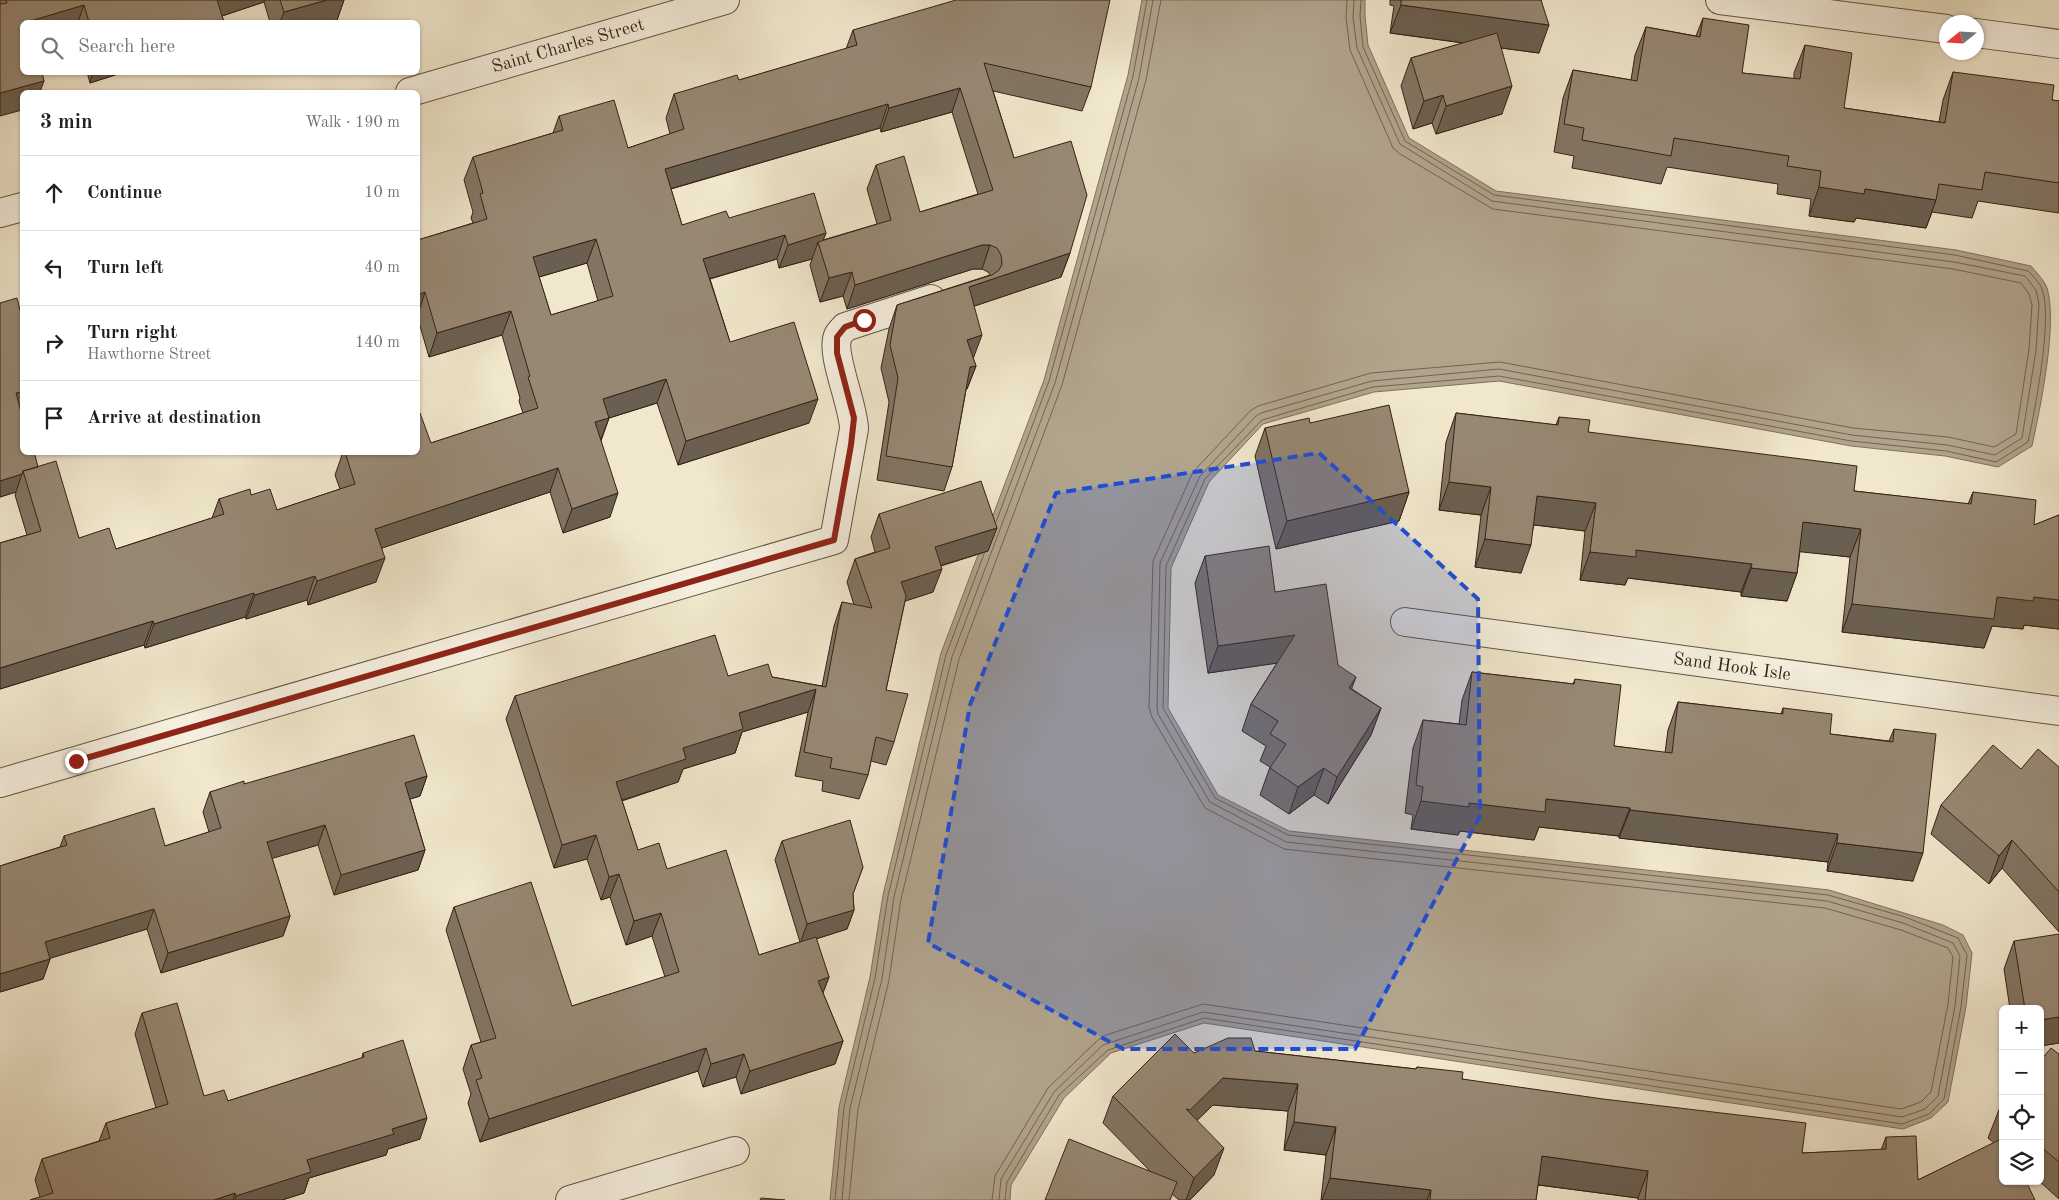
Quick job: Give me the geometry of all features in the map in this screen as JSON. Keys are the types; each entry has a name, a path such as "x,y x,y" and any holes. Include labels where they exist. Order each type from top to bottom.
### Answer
{"street":[{"name":"Saint Charles Street","path":"417,90 725,0"},
{"path":"1720,0 1939,28"},
{"path":"1984,34 2059,44"},
{"path":"0,213 20,207"},
{"path":"0,783 834,540 854,418 837,353 837,337 845,327 959,290"},
{"name":"Sand Hook Isle","path":"1404,622 2059,711"},
{"path":"570,1200 735,1151"}],"highlighted area":[{"path":"1319,453 1478,599 1480,816 1355,1049 1123,1049 928,943 970,705 1056,493"}],"water":[{"path":"1142,0 1365,0 1368,45 1409,138 1496,191 1956,250 2031,266 2042,279 2047,288 2050,303 2049,344 2047,366 2032,446 1998,467 1945,456 1851,446 1499,381 1374,392 1263,424 1209,482 1171,568 1168,708 1218,795 1289,831 1829,890 1943,925 1963,935 1972,953 1966,1007 1948,1102 1931,1118 1903,1129 1204,1023 1111,1053 1064,1098 1011,1185 1010,1200 830,1200 839,1107 870,977 883,895 941,653 1044,380 1128,75"}],"building":[{"path":"6,0 217,0 223,20 88,20 84,5 34,20 20,20 20,75 43,75 44,81 0,93 0,4 7,3"},
{"path":"280,0 327,0 284,12"},
{"path":"956,0 1110,0 1091,87 984,63 1014,158 1071,141 1087,195 1070,253 969,287 982,335 967,340 976,366 970,367 952,467 886,456 898,378 890,345 897,305 992,275 999,270 1002,264 1001,255 997,248 990,245 982,245 855,285 852,272 829,278 818,242 891,220 876,165 904,156 920,212 993,190 960,88 889,108 888,104 665,169 682,225 726,211 729,218 814,193 826,233 788,245 785,235 703,259 730,342 794,322 818,399 686,441 666,379 603,399 609,418 595,422 618,493 572,509 558,468 375,529 385,558 317,581 315,576 154,624 153,621 0,668 0,543 41,531 23,471 56,461 79,538 109,528 116,549 224,514 219,499 250,489 251,495 270,489 277,510 355,484 346,455 420,455 420,413 431,443 538,408 511,311 437,333 425,292 420,294 420,239 487,219 480,194 483,193 473,157 563,130 559,116 614,100 628,148 684,129 674,94 737,75 739,80 857,45 853,30","holes":["596,239 613,296 551,315 533,257"]},
{"path":"1401,0 1541,0 1549,25 1401,5"},
{"path":"1703,18 1749,25 1742,73 1800,79 1805,45 1852,53 1844,108 1945,123 1953,72 2054,85 2052,100 2059,101 2059,183 1985,172 1982,190 1939,184 1936,200 1865,189 1864,194 1819,187 1821,171 1787,166 1789,156 1674,138 1671,156 1582,140 1584,128 1564,124 1573,70 1637,81 1646,27 1700,37"},
{"path":"1497,33 1512,86 1446,106 1443,95 1424,101 1411,58"},
{"path":"17,298 20,310 20,392 16,393 20,408 20,455 35,455 38,467 0,481 0,303"},
{"path":"1389,405 1409,492 1287,521 1265,428 1309,418 1310,423"},
{"path":"1456,413 1558,425 1559,417 1590,420 1588,432 1857,466 1854,491 1971,504 1973,492 2036,500 2034,525 2059,515 2059,600 2034,597 2033,601 1997,597 1994,619 1852,604 1861,529 1803,522 1797,573 1751,568 1752,564 1636,550 1636,557 1590,552 1596,503 1537,496 1531,545 1485,539 1491,487 1449,482"},
{"path":"981,481 997,528 935,547 942,569 901,582 906,596 886,690 908,694 894,742 876,737 868,775 830,768 832,758 804,752 816,689 739,713 743,729 683,748 686,759 616,782 638,850 659,843 667,869 726,850 759,955 816,937 829,977 818,981 843,1041 750,1071 744,1054 711,1064 706,1048 489,1119 476,1080 482,1078 471,1045 496,1038 454,907 531,882 572,1006 679,972 661,913 634,921 619,874 609,877 596,835 562,845 515,696 715,635 728,676 768,664 772,677 826,687 842,602 872,608 855,559 890,548 879,514"},
{"path":"1269,546 1275,592 1326,584 1338,665 1356,677 1349,688 1381,708 1337,777 1324,768 1298,787 1270,768 1286,744 1270,734 1278,721 1251,704 1295,635 1218,646 1205,556"},
{"path":"1472,672 1574,684 1575,679 1621,685 1614,746 1672,753 1678,702 1783,714 1783,708 1832,714 1830,734 1893,742 1894,729 1936,734 1923,853 1837,843 1838,834 1546,799 1545,812 1469,803 1469,807 1421,801 1423,787 1416,785 1423,720 1466,725"},
{"path":"414,735 427,776 405,783 425,850 341,875 325,825 267,842 290,916 168,953 154,909 45,942 50,959 0,974 0,866 67,845 64,836 154,808 165,846 221,828 210,792"},
{"path":"1993,745 2021,769 2038,749 2059,767 2059,892 2012,840 1999,856 1941,805"},
{"path":"850,820 863,867 853,894 854,910 807,924 782,841"},
{"path":"2059,934 2059,1017 2044,1019 2044,1005 2024,1005 2014,941"},
{"path":"177,1003 204,1096 224,1090 228,1101 364,1057 363,1053 403,1040 427,1118 392,1129 394,1134 307,1160 311,1172 236,1196 235,1193 214,1200 30,1200 53,1193 42,1159 110,1138 106,1123 168,1104 142,1013"},
{"path":"1175,1034 1194,1053 1228,1038 1251,1038 1255,1051 1416,1069 1417,1067 1463,1072 1462,1079 1603,1099 1806,1123 1802,1153 1886,1149 1886,1137 1916,1136 1918,1180 1999,1140 1999,1185 2028,1185 2035,1200 1645,1200 1648,1171 1542,1156 1536,1200 1430,1200 1431,1190 1330,1178 1336,1127 1294,1122 1298,1084 1223,1078 1190,1110 1186,1109 1224,1148 1194,1178 1113,1096"},
{"path":"2051,1048 2059,1054 2059,1162 2044,1149 2044,1056"},
{"path":"1069,1139 1177,1182 1170,1200 1045,1200"},
{"path":"761,1198 785,1200 760,1200"}],"route":[{"path":"76,761 834,540 854,429 854,418 837,353 837,337 845,327 864,320"}]}
